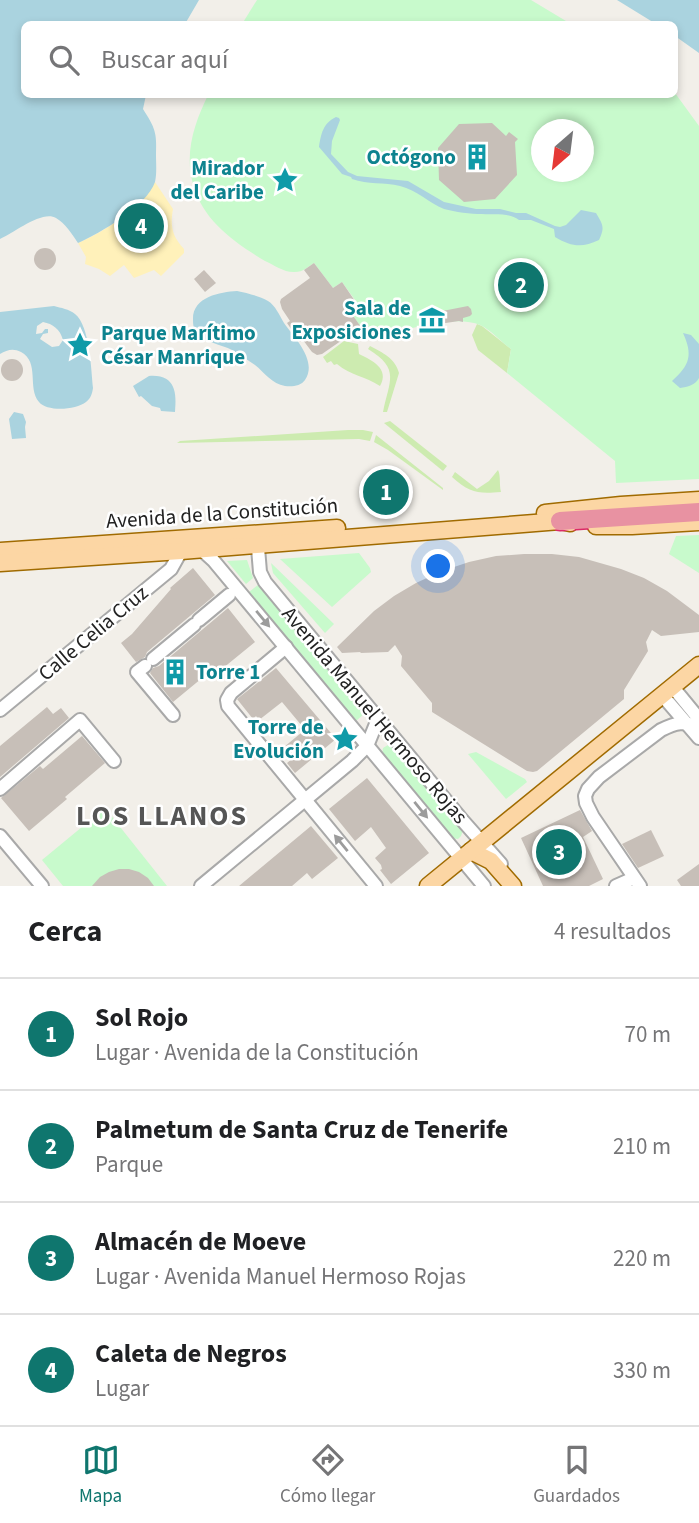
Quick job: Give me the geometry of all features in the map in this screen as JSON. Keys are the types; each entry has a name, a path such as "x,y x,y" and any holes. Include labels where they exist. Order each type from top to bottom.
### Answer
{"highway":[{"name":"Avenida de la Constitución","path":"560,522 699,512"}],"main road":[{"name":"Avenida de la Constitución","path":"0,563 202,550 257,539 699,500"},
{"name":"Avenida de la Constitución","path":"0,551 560,522"},
{"path":"560,522 604,526 699,522"},
{"path":"428,886 697,666"},
{"path":"471,851 491,860 513,886"}],"street":[{"name":"Avenida Manuel Hermoso Rojas","path":"257,539 260,572 264,582 392,736 471,851 484,886"},
{"name":"Avenida Manuel Hermoso Rojas","path":"202,550 381,761 471,851 519,886"},
{"name":"Calle Celia Cruz","path":"0,710 171,569 181,551"},
{"path":"173,715 137,672 229,595"},
{"path":"286,647 231,693 227,703 376,886"},
{"path":"667,691 699,728"},
{"path":"350,723 362,726 374,715"},
{"path":"367,746 374,715"},
{"path":"0,789 80,720 114,761"},
{"path":"692,720 699,738"},
{"path":"616,886 637,882 593,817 586,803 588,789 599,777 661,730 692,720"},
{"path":"201,886 367,746 392,736"},
{"path":"352,761 381,761"},
{"path":"0,836 42,886"}],"green space":[{"path":"257,0 531,0 566,21 244,21"},
{"path":"678,97 699,126 699,479 616,483 615,461 507,373 511,349 480,325 451,321 382,336 368,333 347,307 355,300 342,282 333,288 314,263 298,272 287,271 265,261 231,238 212,220 193,184 190,160 192,138 207,98"},
{"path":"477,324 511,349 507,373 478,350 472,335"},
{"path":"344,341 358,344 359,354 378,366 383,375 380,386 337,364 334,365 331,361 327,363 323,357"},
{"path":"370,346 391,360 399,373 387,412 383,412 390,384 389,370 378,356 368,349"},
{"path":"390,421 447,466 443,471 384,423"},
{"path":"348,430 373,432 370,441 359,439 177,443 180,441"},
{"path":"376,435 443,488 443,490 374,442"},
{"path":"498,470 501,492 475,491 452,477 455,472 477,489 489,481"},
{"path":"699,535 699,573 669,554 676,536"},
{"path":"359,553 371,572 332,607 280,559"},
{"path":"247,560 253,578 246,584 227,561"},
{"path":"271,563 334,624 325,633 273,573"},
{"path":"258,585 365,713 356,721 249,592"},
{"path":"388,745 394,747 463,830 458,839 451,838 382,755 383,748"},
{"path":"476,752 527,782 506,799 468,754"},
{"path":"105,808 167,886 63,886 42,860"}],"sand":[{"path":"155,182 173,209 173,230 184,253 161,276 154,270 134,278 124,265 110,276 85,264 86,257 78,243 121,218 140,201"}],"water":[{"path":"0,0 199,0 187,21 21,21 21,98 145,98 143,109 153,126 156,141 156,172 155,182 143,200 110,226 78,243 62,223 50,216 36,220 0,239"},
{"path":"617,0 699,0 699,53 678,38 678,21 651,21"},
{"path":"336,117 340,120 332,141 331,154 348,172 357,176 408,181 444,202 476,209 526,213 560,227 566,225 581,210 596,213 602,226 599,240 582,245 567,243 555,237 554,229 531,220 448,210 406,188 352,179 342,174 319,147 325,126"},
{"path":"237,291 264,299 275,308 307,357 308,373 301,384 280,385 237,353 202,338 197,333 193,320 197,306 208,297"},
{"path":"54,306 75,314 84,328 89,348 93,388 88,400 76,407 62,409 48,407 39,402 27,356 13,350 0,354 0,312","holes":["43,322 60,333 63,340 59,346 52,347 40,339 43,334 48,333 48,329 36,334 37,326"]},
{"path":"683,333 691,335 699,344 699,378 691,385 680,388 672,381 683,370 688,359"},
{"path":"149,376 158,376 169,381 175,391 175,412 161,411 139,397 133,386"},
{"path":"14,412 23,414 26,438 12,439 9,419"}],"building":[{"name":"Octógono","path":"492,123 506,136 509,132 518,139 515,142 517,175 495,199 464,202 439,180 438,148 459,124"},
{"path":"45,248 53,251 56,259 53,267 45,270 37,267 34,259 37,251"},
{"path":"314,263 333,288 342,282 355,301 347,307 361,327 317,355 303,340 300,342 287,323 290,321 280,302 310,278 304,270"},
{"path":"204,270 216,283 205,292 194,279"},
{"path":"468,306 472,314 463,318 463,322 419,327 422,315"},
{"path":"12,359 20,362 23,370 20,378 12,381 4,378 1,370 4,362"},
{"path":"524,554 579,557 621,569 667,591 699,615 699,632 661,636 652,630 646,642 648,651 624,690 624,699 533,772 527,771 432,712 432,703 401,666 402,656 395,645 388,652 360,653 342,653 337,647 374,611 416,583 469,562"},
{"path":"193,568 215,595 136,662 121,643 132,634 170,588"},
{"path":"228,608 255,642 217,673 213,669 173,702 150,673"},
{"path":"276,668 336,739 295,773 287,763 293,758 284,747 301,733 298,729 302,726 282,702 259,720 256,716 253,719 237,699"},
{"path":"47,707 53,714 61,708 69,718 0,777 0,746"},
{"path":"82,736 105,763 29,831 1,798 40,766 43,769"},
{"path":"367,778 429,853 391,884 375,858 386,848 371,827 355,841 329,809"},
{"path":"580,810 592,831 583,837 603,879 589,886 543,886 521,838"},
{"path":"311,826 338,858 312,879 307,873 292,886 239,886"},
{"path":"651,830 664,856 638,868 622,844"},
{"path":"699,864 699,886 681,886 677,880"},
{"path":"119,869 139,872 154,886 92,886 100,877"}],"place":[{"name":"Octógono","path":"477,157"},
{"name":"Mirador del Caribe","path":"285,180"},
{"name":"Caleta de Negros","path":"141,226"},
{"name":"Palmetum de Santa Cruz de Tenerife","path":"521,285"},
{"name":"Sala de Exposiciones","path":"432,320"},
{"name":"Parque Marítimo César Manrique","path":"80,345"},
{"name":"Sol Rojo","path":"386,492"},
{"name":"Torre 1","path":"175,672"},
{"name":"Torre de Evolución","path":"345,739"},
{"name":"Almacén de Moeve","path":"559,852"}],"district":[{"name":"LOS LLANOS","path":"162,816"}]}
